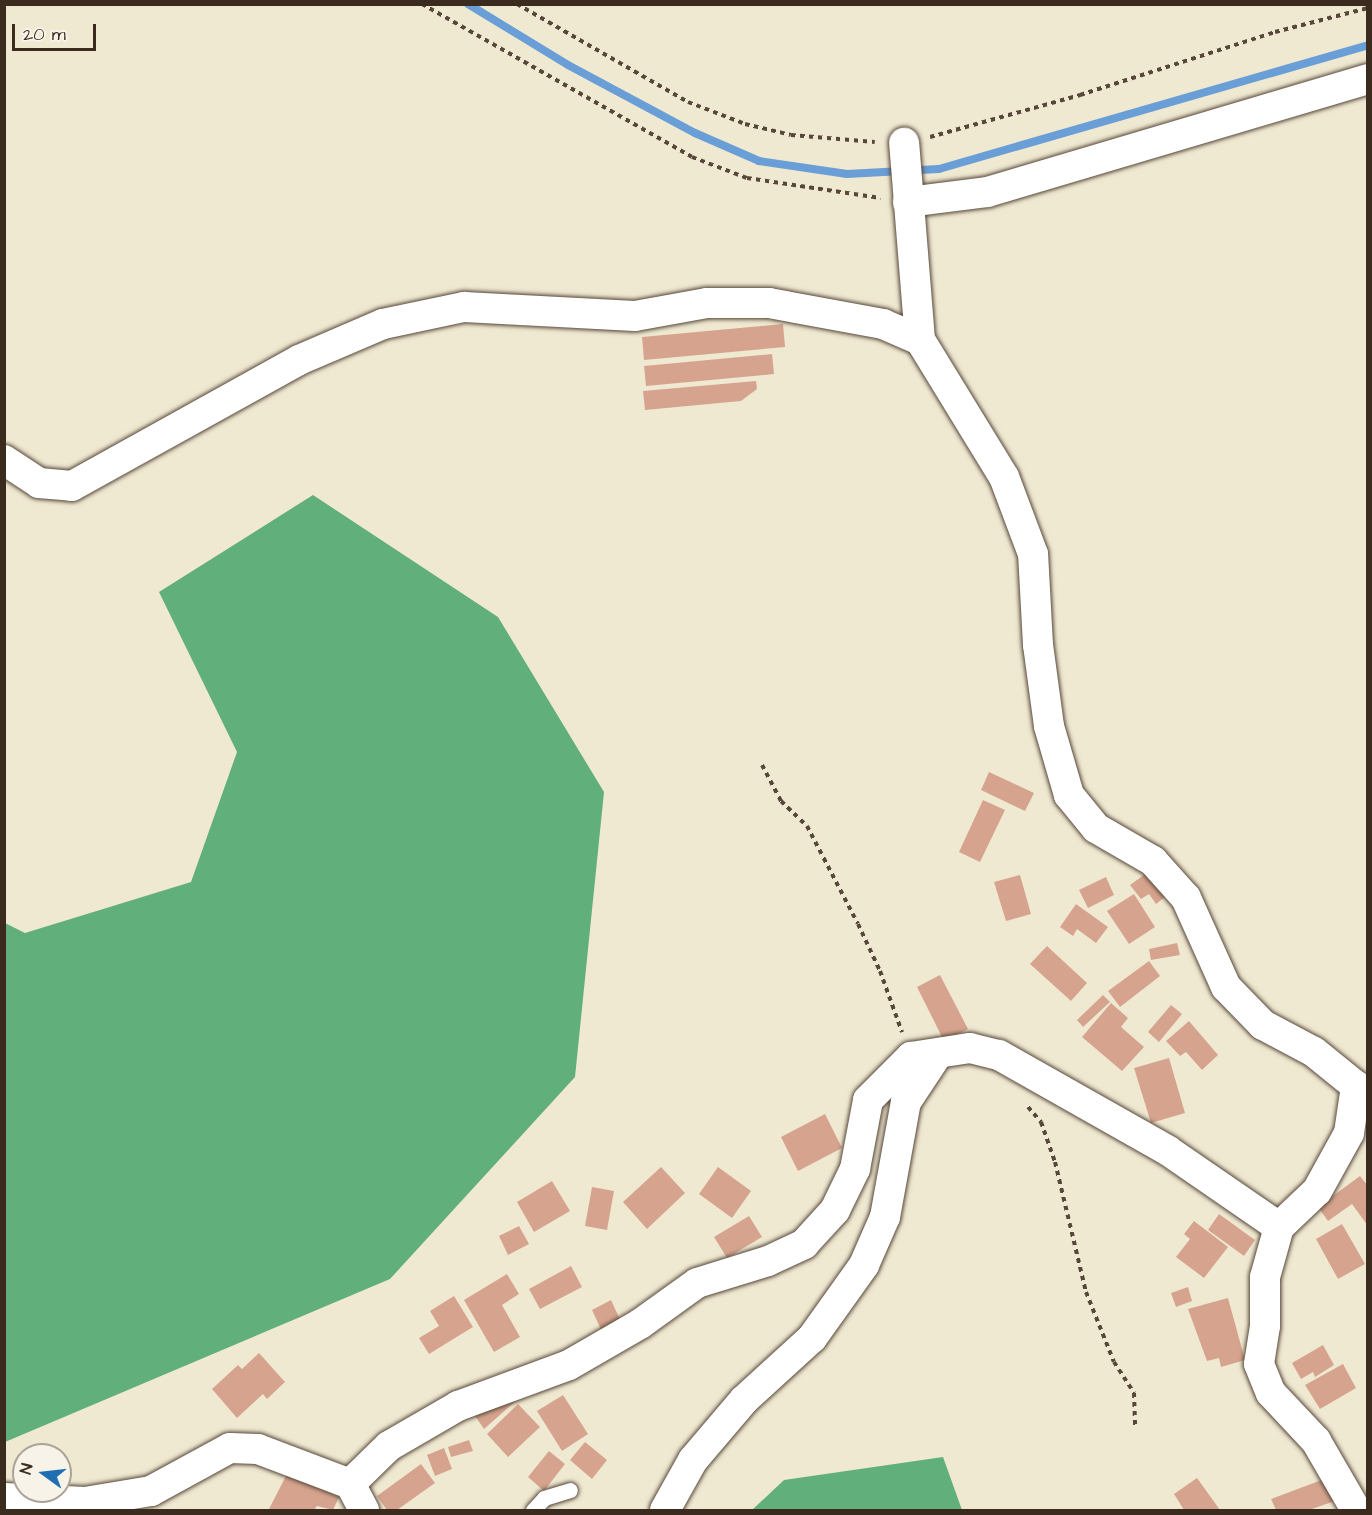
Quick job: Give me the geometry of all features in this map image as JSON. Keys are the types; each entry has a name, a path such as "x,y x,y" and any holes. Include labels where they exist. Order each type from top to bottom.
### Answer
{"street":[{"path":"908,202 987,192 1368,79"},
{"path":"904,143 920,340 1004,477 1033,554 1038,645 1049,726 1069,795 1096,828 1154,861 1186,898 1226,987 1248,1010 1263,1024 1314,1052 1364,1089 1349,1133 1317,1191 1279,1227 1265,1277 1265,1326 1259,1364 1271,1393 1316,1441 1356,1510"},
{"path":"4,460 39,483 72,486 299,360 383,324 464,307 635,316 707,303 769,303 883,324 920,340"},
{"path":"350,1484 389,1446 458,1407 569,1365 640,1324 697,1283 768,1261 804,1244 835,1210 855,1169 868,1100 911,1057 970,1048 999,1056 1167,1150 1279,1227"},
{"path":"665,1510 693,1460 744,1400 812,1338 864,1265 885,1217 906,1102 929,1056"},
{"path":"4,1498 85,1502 151,1491 230,1448 258,1449 350,1484 364,1510"}],"lane":[{"path":"533,1510 544,1498 570,1490"}],"path":[{"path":"422,4 692,157 747,178 908,202"},
{"path":"518,4 688,102 745,124 815,138 904,143 974,126 1275,32 1368,8"},
{"path":"762,765 781,801 807,826 880,971 900,1029 929,1056"},
{"path":"1022,1101 1041,1122 1056,1162 1086,1292 1110,1353 1134,1393 1135,1426"}],"green space":[{"path":"313,495 498,617 604,792 575,1077 390,1279 5,1442 5,923 25,933 191,882 237,752 159,592"},
{"path":"943,1457 962,1510 752,1510 784,1480"}],"building":[{"path":"783,324 785,347 644,360 642,337"},
{"path":"772,354 774,374 646,386 644,366"},
{"path":"756,381 757,389 741,401 645,410 643,391"},
{"path":"989,772 1034,793 1025,811 981,790"},
{"path":"983,800 1005,810 980,862 959,852"},
{"path":"1148,872 1166,896 1156,904 1149,894 1141,899 1130,885"},
{"path":"1020,875 1031,914 1006,921 994,882"},
{"path":"1106,877 1114,895 1088,908 1079,890"},
{"path":"1134,894 1155,927 1129,944 1107,911"},
{"path":"1076,904 1108,927 1096,943 1077,929 1073,936 1060,927"},
{"path":"1177,943 1180,955 1151,960 1149,949"},
{"path":"1047,946 1087,983 1071,1001 1030,964"},
{"path":"1149,961 1160,976 1120,1007 1108,991"},
{"path":"940,975 968,1029 944,1041 917,987"},
{"path":"1103,995 1110,1002 1083,1027 1077,1020"},
{"path":"1111,1003 1128,1018 1121,1027 1144,1047 1122,1071 1082,1037"},
{"path":"1171,1005 1182,1014 1159,1042 1148,1032"},
{"path":"1189,1021 1218,1055 1202,1070 1186,1052 1180,1056 1166,1041"},
{"path":"1169,1058 1185,1113 1151,1123 1134,1068"},
{"path":"825,1114 842,1148 798,1171 781,1137"},
{"path":"661,1167 685,1193 647,1229 623,1202"},
{"path":"718,1167 751,1191 732,1218 699,1194"},
{"path":"1360,1176 1368,1186 1368,1226 1352,1204 1328,1221 1318,1207"},
{"path":"552,1181 570,1211 534,1232 517,1202"},
{"path":"592,1187 614,1191 607,1230 585,1226"},
{"path":"1219,1214 1255,1240 1244,1256 1208,1230"},
{"path":"749,1216 762,1237 727,1258 714,1237"},
{"path":"1194,1221 1228,1247 1204,1278 1176,1257 1190,1239 1184,1234"},
{"path":"1342,1224 1365,1264 1338,1279 1316,1239"},
{"path":"519,1226 529,1244 508,1255 499,1236"},
{"path":"571,1266 582,1287 540,1309 529,1289"},
{"path":"507,1274 519,1294 502,1305 520,1337 494,1352 464,1300"},
{"path":"1188,1287 1192,1301 1176,1307 1171,1293"},
{"path":"454,1296 473,1327 429,1354 419,1338 439,1326 430,1311"},
{"path":"1228,1298 1245,1360 1221,1367 1219,1358 1207,1361 1188,1309"},
{"path":"611,1300 623,1326 604,1336 592,1310"},
{"path":"1323,1345 1334,1365 1315,1377 1313,1372 1301,1379 1292,1363"},
{"path":"259,1353 285,1382 267,1399 263,1394 237,1418 212,1389 238,1365 242,1369"},
{"path":"1343,1364 1356,1388 1320,1409 1305,1385"},
{"path":"563,1395 588,1434 562,1451 537,1411"},
{"path":"518,1399 484,1429 473,1413"},
{"path":"518,1404 540,1427 508,1457 487,1434"},
{"path":"469,1440 473,1451 451,1457 448,1447"},
{"path":"585,1442 607,1460 592,1479 570,1460"},
{"path":"444,1448 452,1469 435,1476 427,1455"},
{"path":"549,1451 565,1464 544,1491 528,1477"},
{"path":"421,1464 435,1483 397,1510 387,1510 377,1496"},
{"path":"288,1472 339,1497 333,1510 317,1506 314,1510 269,1509"},
{"path":"1197,1478 1220,1510 1184,1510 1174,1494"},
{"path":"1327,1478 1335,1501 1309,1510 1276,1510 1271,1499"}],"waterway":[{"path":"468,4 568,65 695,133 759,161 847,174 939,169 1368,45"}]}
